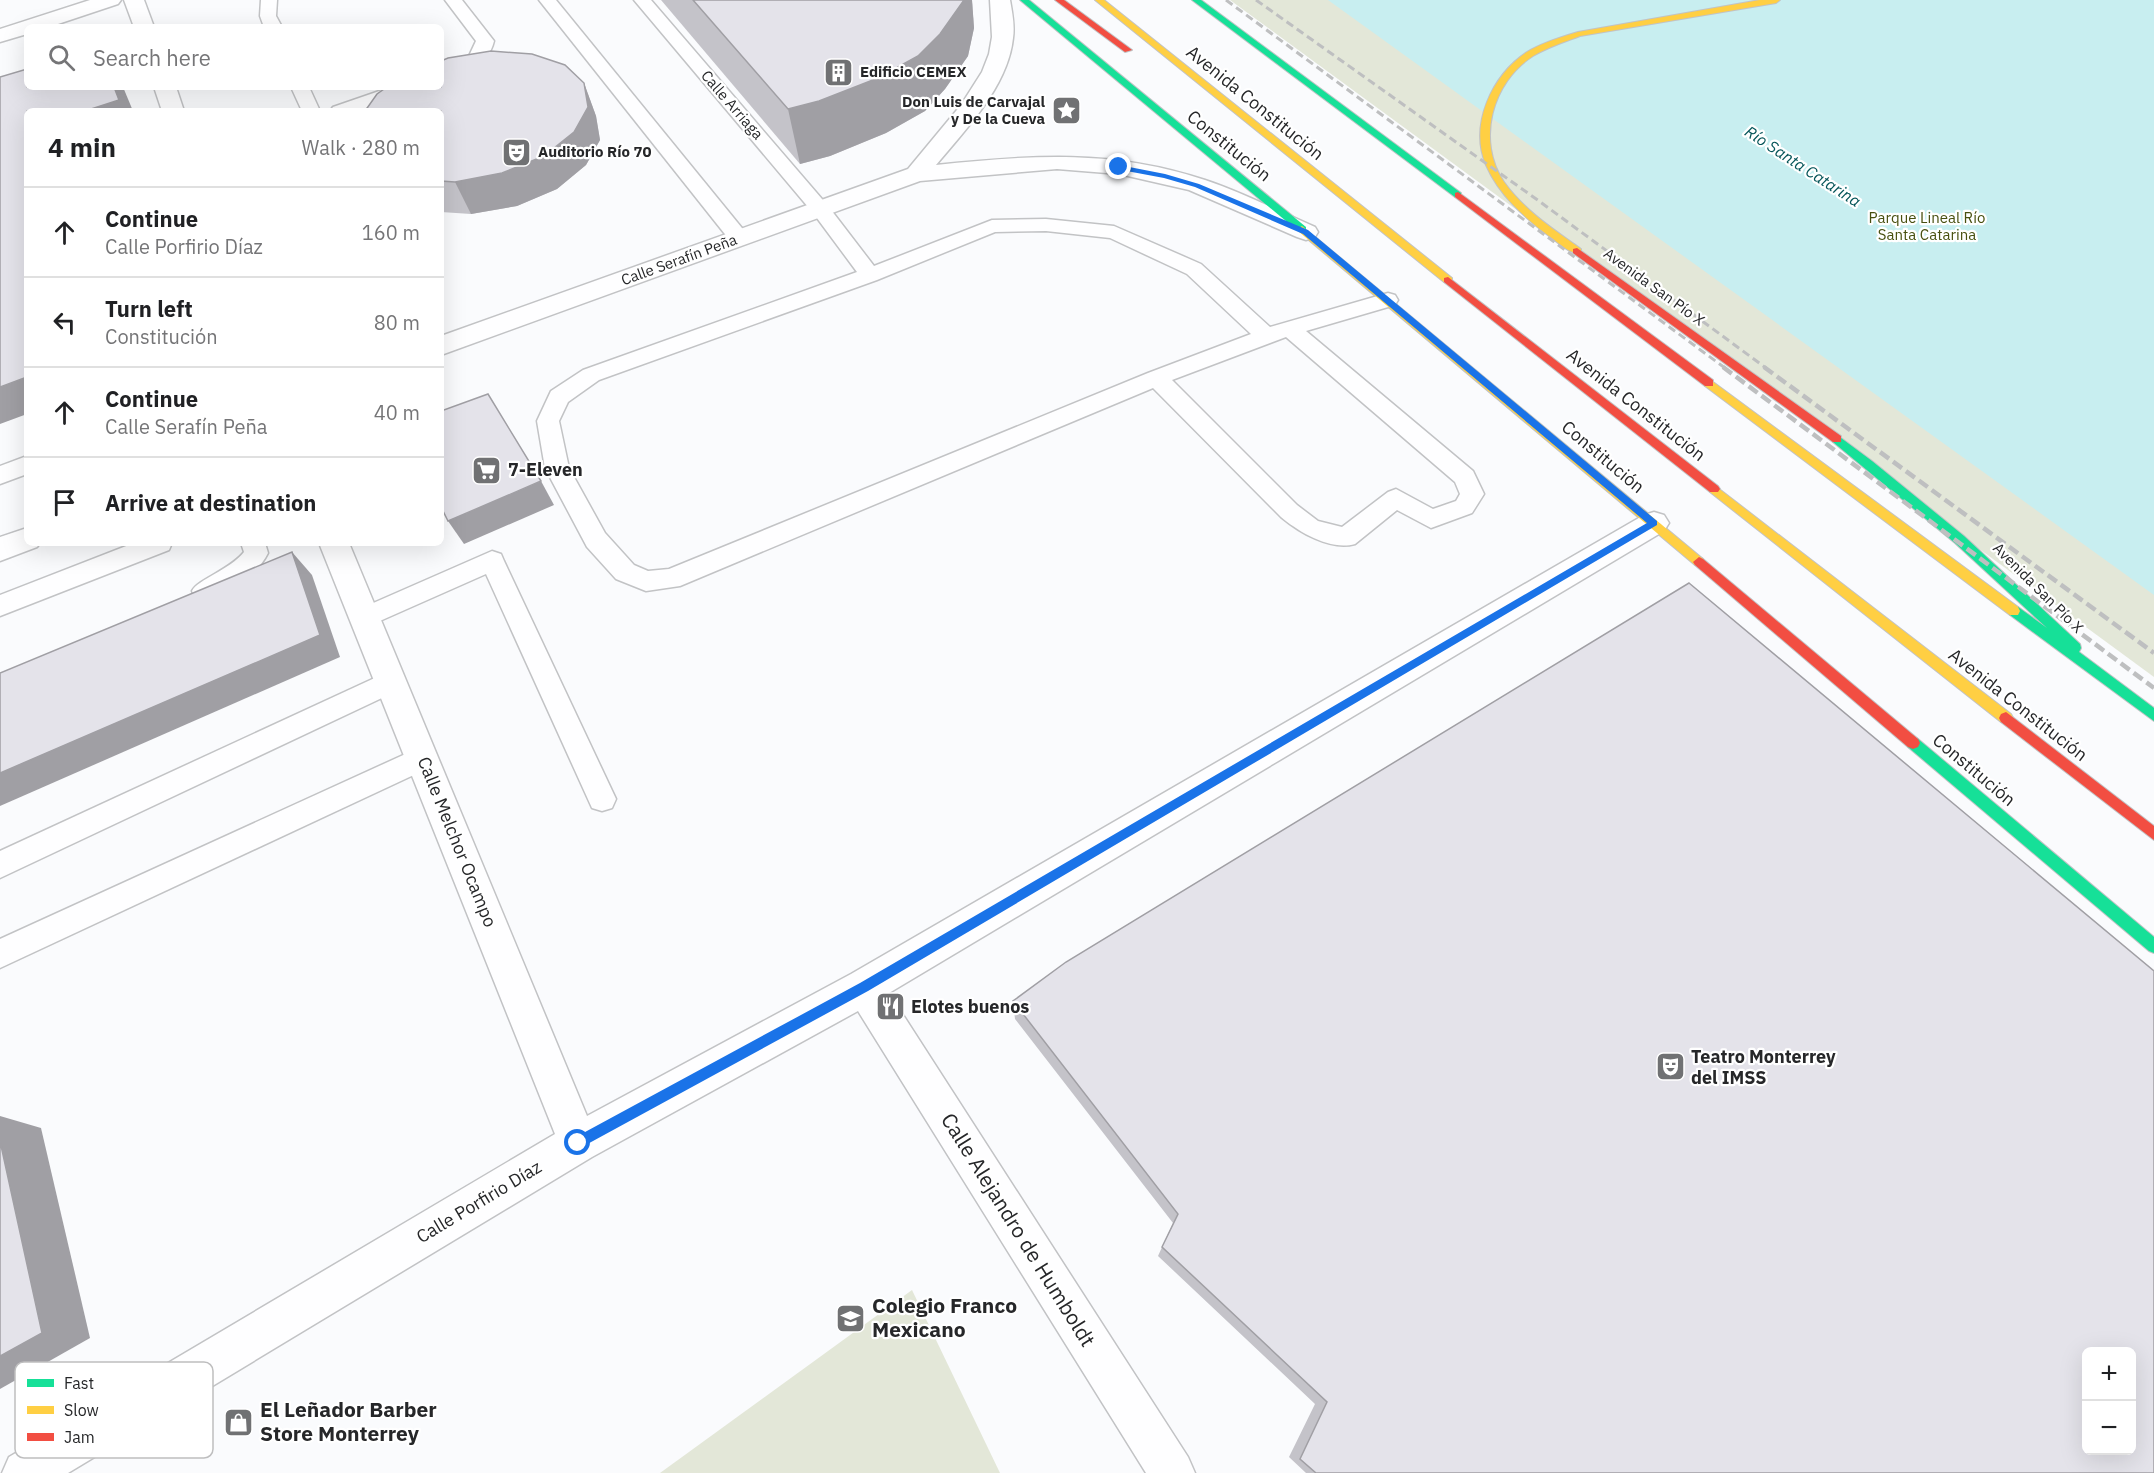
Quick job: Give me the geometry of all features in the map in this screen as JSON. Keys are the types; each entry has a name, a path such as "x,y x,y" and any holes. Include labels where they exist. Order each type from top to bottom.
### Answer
{"main road":[{"name":"Constitución","path":"1024,0 1388,300 2154,946"},
{"path":"1059,0 1142,61"},
{"name":"Avenida Constitución","path":"1099,0 1340,195 2154,834"},
{"path":"1196,0 2154,715"},
{"name":"Avenida San Pío X","path":"1776,0 1577,33 1541,50 1511,69 1495,89 1485,119 1482,142 1488,166 1505,191 1571,247 1882,473 1979,553 2039,610 2098,674"},
{"path":"1244,134 1340,195"}],"street":[{"path":"36,24 111,0"},
{"path":"134,0 143,24"},
{"name":"Calle Serafín Peña","path":"916,174 973,105 992,72 1004,39 1000,0"},
{"path":"0,36 24,28"},
{"path":"166,90 172,108"},
{"name":"Calle Serafín Peña","path":"444,345 916,174 1035,163 1119,167 1197,185 1306,232"},
{"name":"Calle Porfirio Díaz","path":"211,1362 578,1143 864,987 1654,523"},
{"path":"0,549 24,540"},
{"name":"Calle Melchor Ocampo","path":"335,546 578,1143"},
{"name":"Calle Alejandro de Humboldt","path":"864,987 1172,1473"},
{"name":"Calle Porfirio Díaz","path":"25,1473 50,1458"}],"lane":[{"path":"269,0 268,16 272,24"},
{"path":"444,74 464,67 480,57 485,50 485,41 453,0"},
{"path":"548,0 739,238"},
{"name":"Calle Arriaga","path":"642,0 821,210 870,275"},
{"path":"301,90 310,108"},
{"path":"348,108 400,90"},
{"path":"1266,336 1194,268 1114,232 1046,225 992,226 870,275 591,375 559,397 548,421 557,468 596,540 625,572 646,581 671,579 1156,378 1266,336 1388,300"},
{"path":"1156,378 1289,511 1311,528 1346,537 1396,498 1431,519 1464,507 1472,494 1465,477 1290,329"},
{"path":"0,475 24,466"},
{"path":"0,606 151,546"},
{"path":"177,602 231,578 250,565 256,553 254,546"},
{"path":"364,618 492,561 602,799"},
{"path":"0,865 392,681"},
{"path":"0,954 423,758"}],"green space":[{"name":"Río Santa Catarina","path":"1230,0 2154,0 2154,677"},
{"path":"912,1290 1000,1473 660,1473"}],"water":[{"name":"Río Santa Catarina","path":"1328,0 2154,0 2154,595"}],"building":[{"path":"693,0 964,0 940,34 918,56 878,78 819,101 788,109"},
{"name":"Auditorio Río 70","path":"491,51 532,54 565,65 584,83 588,107 574,132 544,156 502,173 455,182 444,181 444,108 367,108 383,90 444,90 444,60"},
{"path":"24,70 24,90 115,90 119,100 94,108 24,108 24,378 0,387 0,77"},
{"name":"7-Eleven","path":"488,394 541,481 448,521 444,513 444,410"},
{"path":"292,552 320,635 0,773 0,673"},
{"name":"Teatro Monterrey del IMSS","path":"1689,583 2154,971 2154,1473 1316,1473 1300,1459 1327,1402 1162,1247 1178,1214 1013,1001 1066,962"},
{"path":"0,1141 42,1333 0,1356"}],"railway":[{"path":"1226,0 1725,368"},
{"path":"1256,0 1539,201 1766,368"},
{"path":"1723,367 2154,688"},
{"path":"1764,367 2154,653"}],"traffic: fast":[{"path":"1024,0 1302,229"},
{"path":"1196,0 1458,195"},
{"path":"1837,439 1959,540 2075,648"},
{"path":"2014,611 2154,715"},
{"path":"1913,743 2154,946"}],"traffic: slow":[{"path":"1099,0 1448,280"},
{"path":"1577,251 1526,213 1499,181 1490,162 1485,143 1486,121 1495,93 1510,71 1530,55 1578,34 1776,0"},
{"path":"1302,229 1699,562"},
{"path":"1709,383 2014,611"},
{"path":"1714,489 2006,718"}],"traffic: jam":[{"path":"1059,0 1128,50"},
{"path":"1458,195 1709,383"},
{"path":"1577,251 1837,439"},
{"path":"1448,280 1714,489"},
{"path":"1699,562 1913,743"},
{"path":"2006,718 2154,834"}],"place":[{"name":"Edificio CEMEX","path":"839,72"},
{"name":"Don Luis de Carvajal y De la Cueva","path":"1066,111"},
{"name":"Auditorio Río 70","path":"517,152"},
{"name":"7-Eleven","path":"487,470"},
{"name":"Elotes buenos","path":"890,1007"},
{"name":"Teatro Monterrey del IMSS","path":"1670,1067"},
{"name":"Colegio Franco Mexicano","path":"851,1318"},
{"name":"El Leñador Barber Store Monterrey","path":"239,1422"}],"route":[{"path":"578,1143 864,987 1654,523 1306,232 1197,185 1119,167"}],"park label":[{"name":"Parque Lineal Río Santa Catarina","path":"1927,226"}]}
